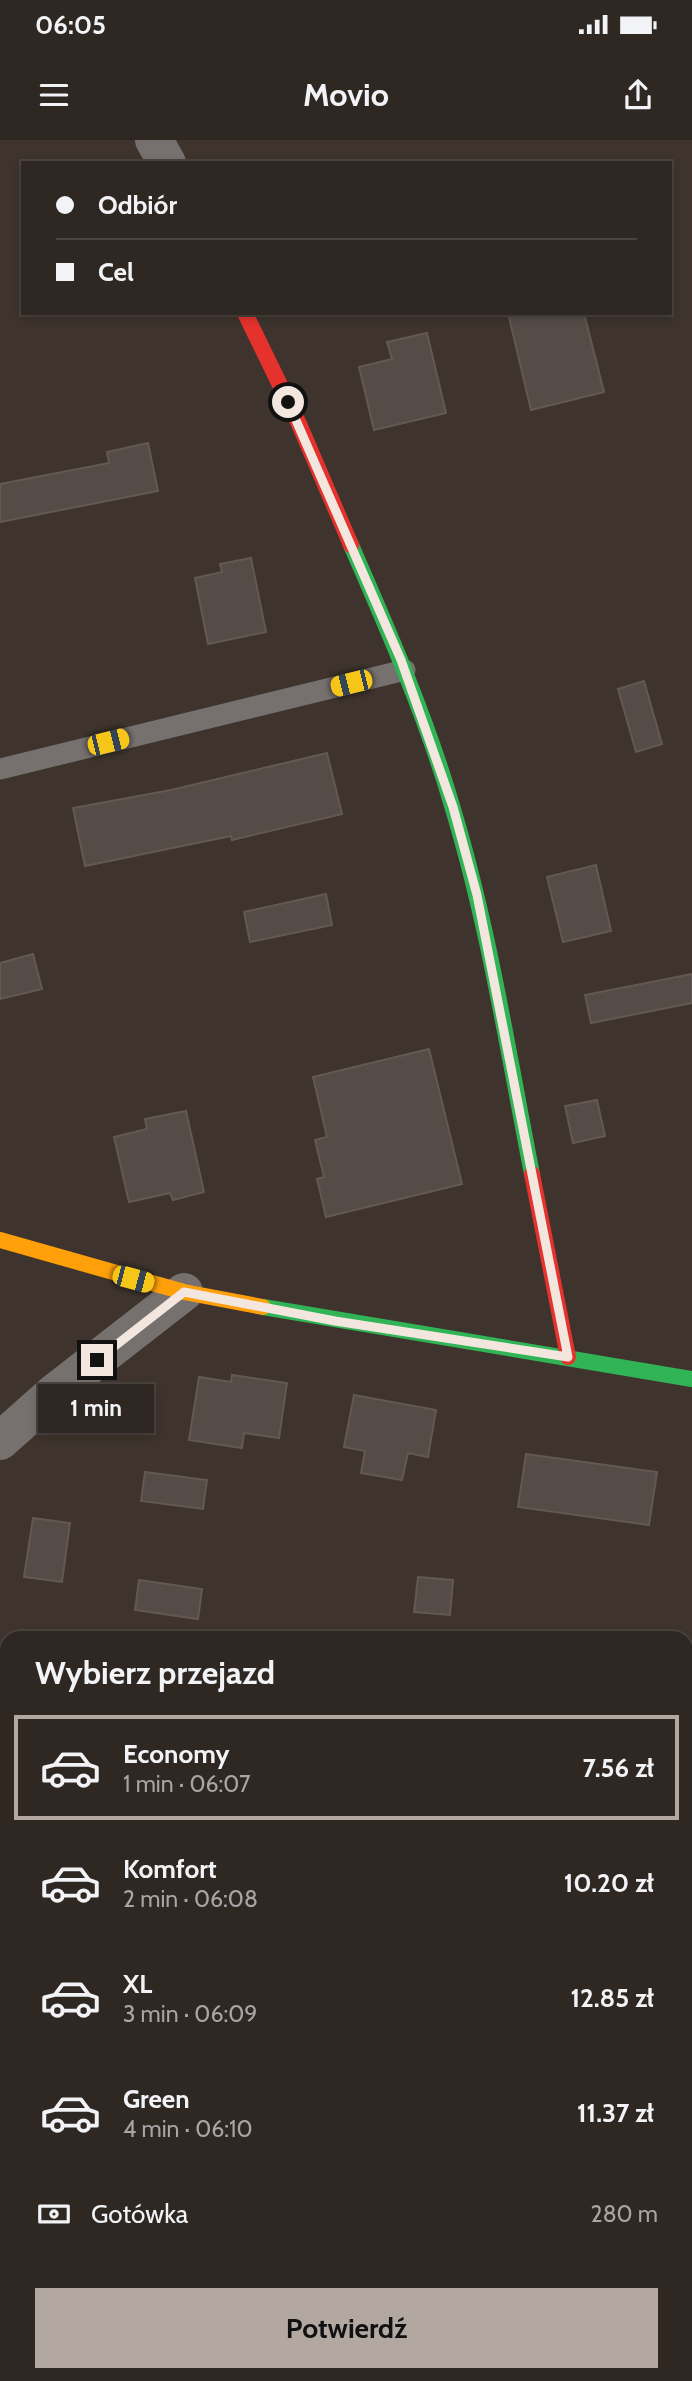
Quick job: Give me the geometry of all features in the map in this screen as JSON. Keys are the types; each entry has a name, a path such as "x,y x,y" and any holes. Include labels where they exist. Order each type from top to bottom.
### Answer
{"street":[{"path":"154,140 166,161"},
{"path":"246,315 299,424 405,670 450,795 477,895 568,1357"},
{"path":"0,1240 184,1292 335,1321 692,1379"},
{"path":"0,1441 54,1393 184,1292"}],"lane":[{"path":"0,769 405,670"}],"building":[{"path":"508,315 585,315 604,392 531,410"},
{"path":"427,333 446,413 374,430 359,367 392,359 387,342"},
{"path":"148,443 158,491 0,522 0,484 109,463 107,452"},
{"path":"251,558 266,632 208,644 195,578 222,572 220,564"},
{"path":"644,681 662,744 636,752 618,689"},
{"path":"327,753 342,814 232,840 231,836 85,866 73,808 171,790"},
{"path":"596,865 611,931 563,942 547,877"},
{"path":"326,894 332,925 250,942 244,912"},
{"path":"33,954 42,989 0,999 0,963"},
{"path":"692,974 692,1003 591,1023 585,995"},
{"path":"429,1049 462,1184 326,1217 317,1179 324,1177 315,1140 327,1137 313,1077"},
{"path":"597,1100 605,1136 573,1143 565,1106"},
{"path":"186,1111 204,1192 173,1200 170,1193 129,1202 114,1137 147,1129 145,1119"},
{"path":"232,1375 287,1383 279,1438 244,1433 242,1448 189,1440 199,1377 231,1382"},
{"path":"354,1395 436,1410 428,1457 408,1453 402,1480 361,1473 365,1451 344,1447"},
{"path":"526,1454 657,1472 649,1525 518,1507"},
{"path":"145,1472 207,1480 203,1509 141,1501"},
{"path":"33,1518 70,1523 62,1582 24,1577"},
{"path":"418,1577 453,1580 450,1615 414,1612"},
{"path":"139,1580 202,1589 198,1619 135,1610"}],"traffic: fast":[{"path":"351,545 419,709 443,775 466,854 506,1036 532,1174"},
{"path":"263,1307 692,1379"}],"traffic: slow":[{"path":"0,1240 184,1292 263,1307"}],"traffic: jam":[{"path":"246,315 299,424 351,545"},
{"path":"532,1174 568,1357"}],"route":[{"path":"97,1360 184,1292 335,1321 568,1357 503,1038 477,895 453,807 431,737 401,660 288,402"}]}
